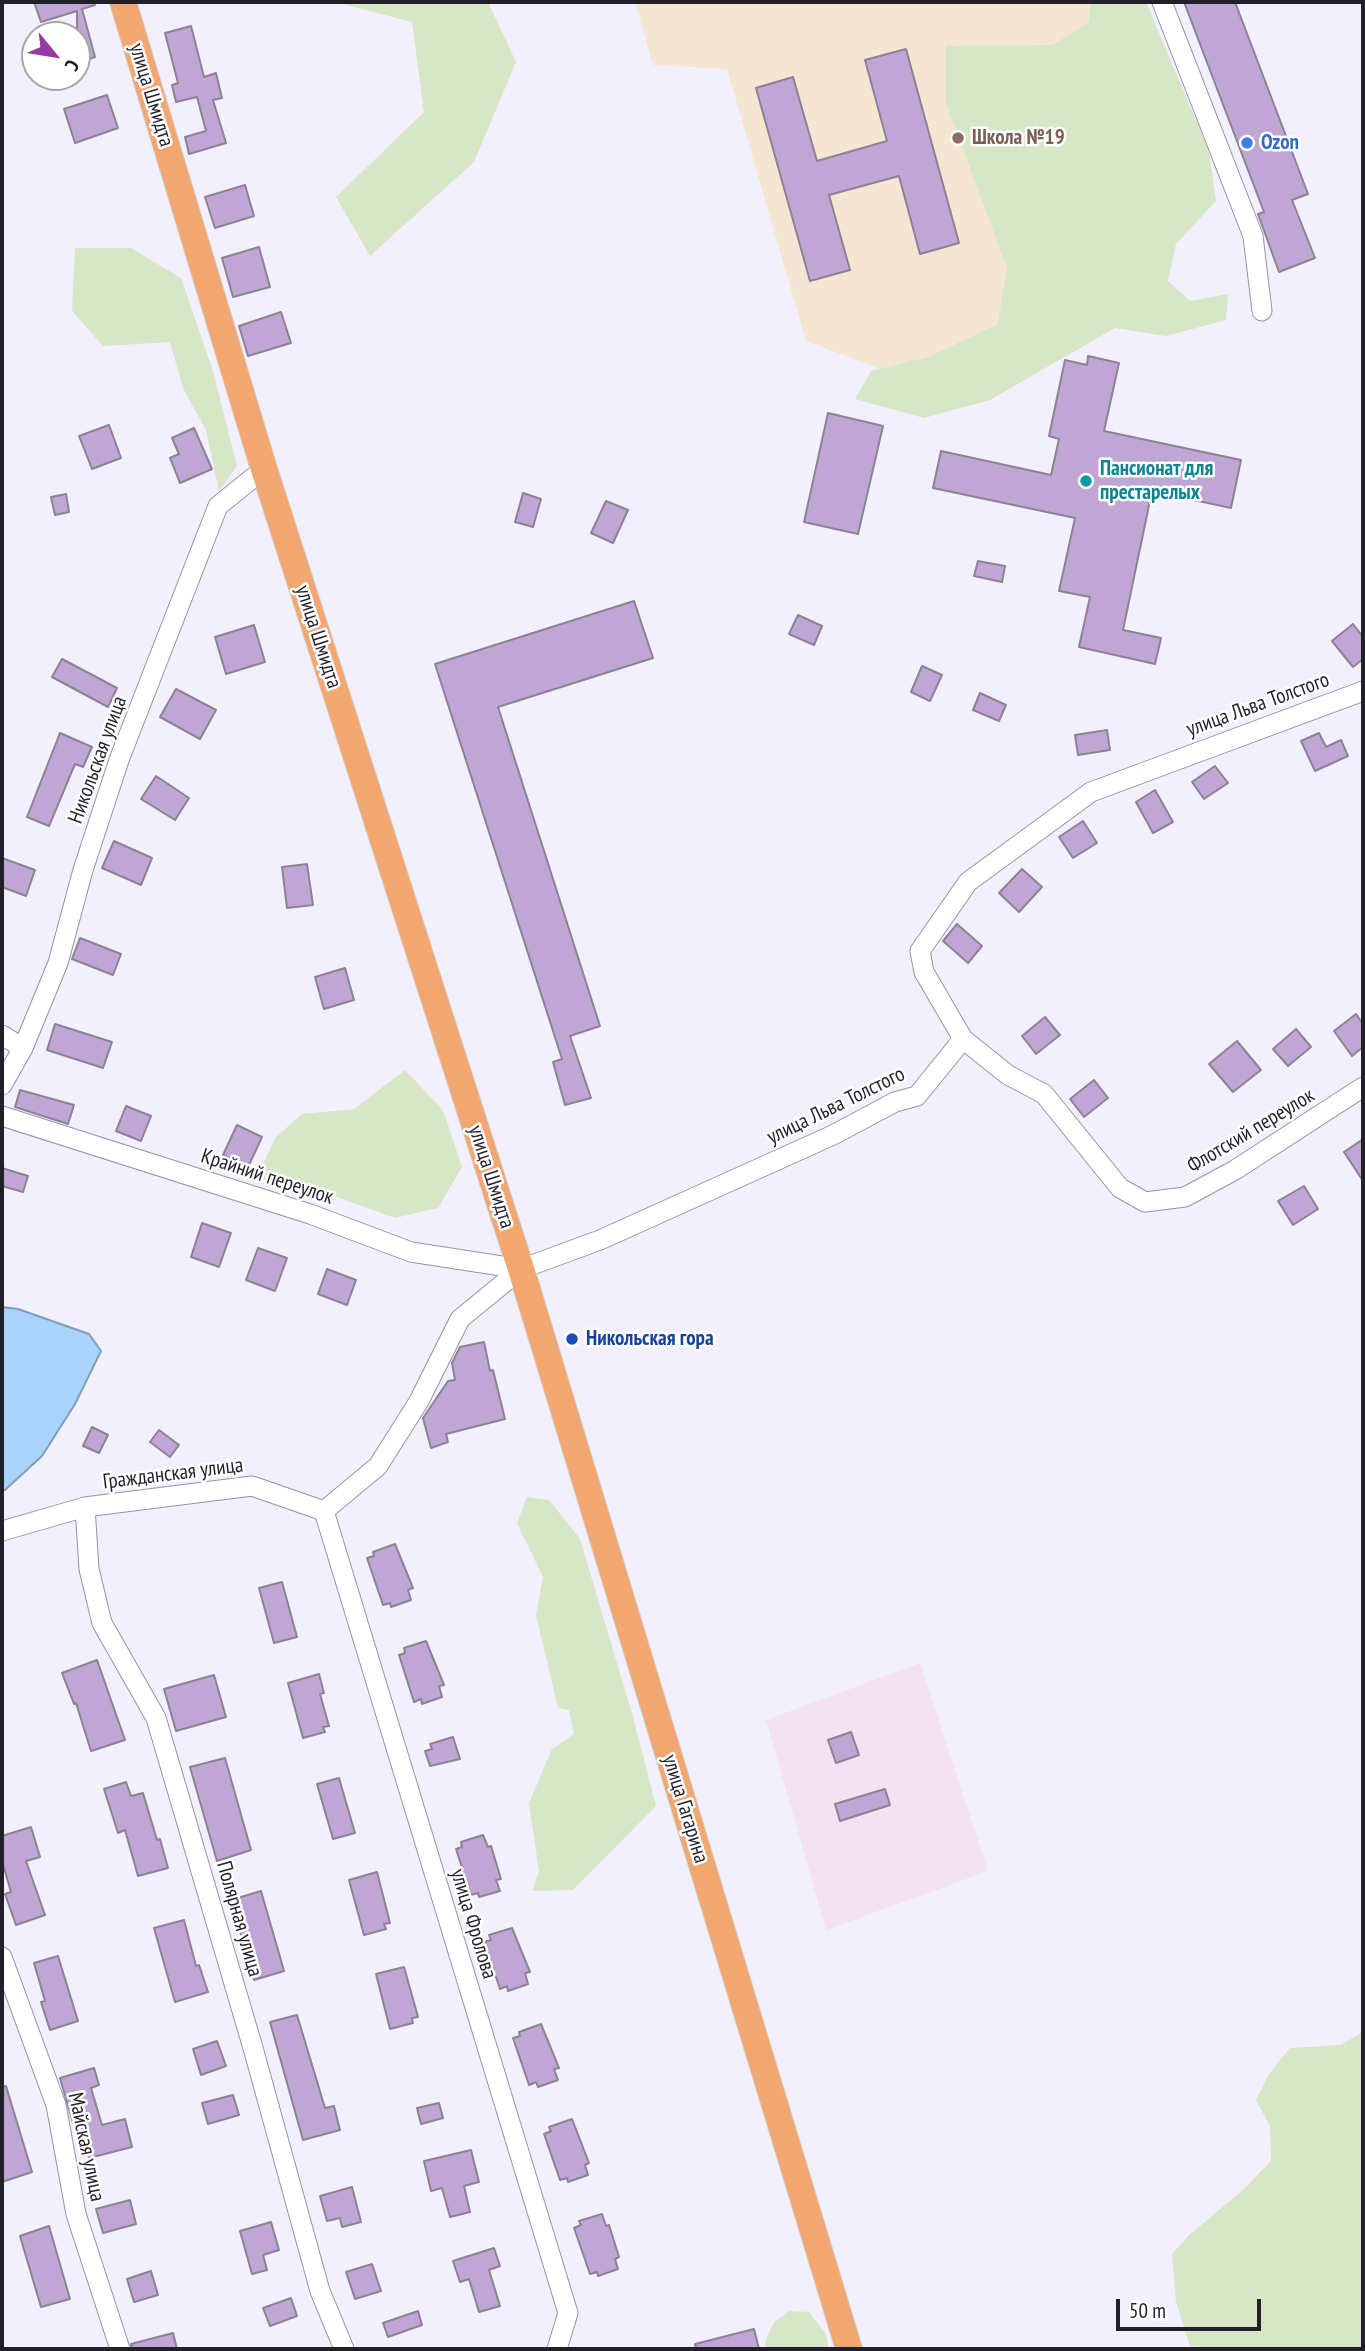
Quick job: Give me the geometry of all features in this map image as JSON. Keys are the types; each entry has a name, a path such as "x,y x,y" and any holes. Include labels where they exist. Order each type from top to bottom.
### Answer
{"main road":[{"name":"улица Шмидта","path":"123,2 264,469 521,1269"},
{"name":"улица Гагарина","path":"521,1269 849,2349"}],"street":[{"path":"1162,2 1253,236 1262,311"},
{"name":"Никольская улица","path":"2,1085 23,1048 58,963 83,870 120,760 218,506 264,469"},
{"name":"улица Льва Толстого","path":"521,1269 600,1240 833,1135 895,1102 917,1096 963,1039 924,972 920,951 968,882 1091,792 1363,691"},
{"path":"2,1035 23,1048"},
{"name":"Флотский переулок","path":"963,1039 1008,1075 1044,1094 1120,1188 1145,1202 1185,1197 1235,1170 1363,1087"},
{"name":"Крайний переулок","path":"2,1116 310,1214 411,1252 521,1269"},
{"path":"324,1511 378,1466 419,1401 460,1319 521,1269"},
{"name":"Гражданская улица","path":"2,1531 85,1507 252,1486 324,1511"},
{"name":"Полярная улица","path":"85,1507 89,1569 102,1623 156,1718 253,2048 320,2291 344,2349"},
{"name":"улица Фролова","path":"324,1511 568,2313 557,2349"},
{"name":"Майская улица","path":"2,1956 56,2105 76,2214 120,2349"}],"shaded area":[{"name":"Школа №19","path":"635,2 1125,2 1192,207 918,383 806,341 727,69 653,65"},
{"path":"920,1663 988,1871 826,1930 766,1720"}],"green space":[{"path":"335,2 488,2 516,62 474,162 370,256 336,197 424,112 412,22"},
{"path":"1091,2 1146,2 1209,151 1216,201 1176,244 1168,281 1190,301 1228,294 1226,320 1166,336 1115,328 990,400 924,418 855,399 871,371 929,357 998,324 1007,268 946,103 946,46 1053,45 1089,22"},
{"path":"75,248 131,248 181,278 213,371 237,466 219,491 206,430 183,388 170,342 103,346 72,311"},
{"path":"405,1070 443,1110 462,1167 438,1208 395,1218 334,1196 287,1189 257,1177 275,1138 302,1114 354,1109"},
{"path":"527,1497 549,1500 580,1539 633,1717 656,1806 573,1890 532,1891 539,1872 529,1803 552,1749 574,1734 569,1710 558,1708 536,1615 543,1577 517,1523"},
{"path":"1363,2032 1363,2349 1217,2349 1190,2346 1176,2302 1172,2254 1189,2235 1244,2189 1271,2161 1270,2126 1256,2100 1269,2074 1290,2048 1341,2045"},
{"path":"790,2311 809,2312 826,2334 829,2349 767,2349 765,2342 774,2322"}],"water":[{"path":"2,1307 18,1309 89,1334 101,1351 75,1404 42,1456 5,1490 2,1490"}],"building":[{"path":"34,2 94,2 95,5 82,9 85,21 77,21 77,11 41,21"},
{"path":"1184,2 1235,2 1308,194 1292,200 1315,258 1279,272 1258,214 1264,212"},
{"path":"191,26 204,77 216,73 222,98 213,100 226,143 189,154 185,137 206,131 197,97 176,102 172,85 178,83 165,33"},
{"path":"91,42 95,57 91,58"},
{"path":"906,49 959,243 920,254 899,176 829,195 850,270 810,281 756,88 793,77 817,161 887,141 865,60"},
{"path":"107,95 118,128 75,143 64,109"},
{"path":"245,185 254,216 215,228 205,197"},
{"path":"259,247 270,287 233,297 222,258"},
{"path":"281,312 291,343 248,356 239,326"},
{"name":"Пансионат для престарелых","path":"1088,356 1119,363 1104,431 1241,460 1231,508 1152,491 1123,630 1161,638 1155,664 1079,647 1090,597 1059,591 1075,518 933,488 941,451 1051,475 1059,439 1049,436 1065,360 1087,365"},
{"path":"828,413 883,426 858,534 804,522"},
{"path":"109,425 121,458 92,469 79,436"},
{"path":"194,428 212,469 180,483 170,458 179,454 172,438"},
{"path":"523,493 541,499 533,527 515,522"},
{"path":"66,494 69,512 55,515 51,497"},
{"path":"606,501 628,510 613,543 591,533"},
{"path":"978,561 1005,566 1002,582 974,576"},
{"path":"634,601 653,658 498,707 600,1026 570,1036 591,1098 565,1105 553,1062 562,1059 435,664"},
{"path":"798,615 822,626 814,645 789,634"},
{"path":"1353,624 1363,637 1363,659 1353,667 1332,641"},
{"path":"254,625 265,662 226,674 215,637"},
{"path":"62,659 117,688 108,707 52,677"},
{"path":"922,666 942,675 930,701 911,692"},
{"path":"176,689 216,710 200,739 160,717"},
{"path":"980,693 1006,705 999,721 973,710"},
{"path":"1107,730 1110,750 1078,755 1075,735"},
{"path":"60,733 92,747 83,767 75,764 49,826 27,817"},
{"path":"1319,733 1326,747 1341,740 1348,756 1315,771 1301,741"},
{"path":"1215,766 1228,783 1204,799 1192,782"},
{"path":"156,776 189,798 175,820 141,799"},
{"path":"1155,790 1173,822 1153,833 1136,802"},
{"path":"1083,821 1097,843 1073,858 1059,837"},
{"path":"114,841 152,858 141,885 102,868"},
{"path":"2,858 35,870 26,896 2,887"},
{"path":"307,864 313,905 287,908 282,867"},
{"path":"1022,869 1042,887 1019,912 999,893"},
{"path":"957,924 982,946 968,963 943,941"},
{"path":"80,938 121,954 113,975 72,959"},
{"path":"345,968 354,1000 324,1009 315,977"},
{"path":"1356,1014 1363,1024 1363,1047 1352,1056 1334,1031"},
{"path":"1045,1017 1060,1035 1036,1054 1022,1036"},
{"path":"55,1024 112,1042 103,1068 47,1050"},
{"path":"1296,1029 1311,1047 1288,1066 1273,1049"},
{"path":"1237,1041 1261,1070 1233,1092 1209,1064"},
{"path":"1094,1080 1108,1098 1084,1117 1070,1099"},
{"path":"20,1090 74,1105 68,1124 15,1107"},
{"path":"126,1106 151,1116 141,1141 116,1131"},
{"path":"237,1125 262,1137 248,1167 223,1155"},
{"path":"1363,1139 1363,1181 1344,1152"},
{"path":"2,1168 28,1176 23,1192 2,1186"},
{"path":"1304,1186 1318,1209 1293,1225 1278,1201"},
{"path":"202,1223 231,1233 219,1267 191,1257"},
{"path":"258,1248 287,1258 275,1291 246,1280"},
{"path":"327,1269 356,1280 347,1305 318,1294"},
{"path":"484,1342 505,1419 446,1434 448,1442 431,1448 423,1418 448,1381 455,1380 452,1363 460,1347"},
{"path":"92,1427 108,1435 99,1453 83,1446"},
{"path":"159,1430 179,1445 170,1457 150,1442"},
{"path":"395,1544 413,1588 408,1590 411,1600 391,1607 390,1603 383,1605 367,1558 374,1556 373,1552"},
{"path":"282,1582 297,1637 274,1643 259,1588"},
{"path":"426,1641 444,1685 439,1686 442,1697 422,1704 421,1699 414,1702 399,1655 405,1653 404,1648"},
{"path":"97,1660 125,1740 91,1751 76,1703 74,1704 62,1673"},
{"path":"319,1674 324,1693 320,1694 329,1726 323,1727 325,1732 303,1738 288,1683"},
{"path":"214,1675 226,1717 176,1731 164,1689"},
{"path":"851,1732 859,1755 836,1763 828,1740"},
{"path":"453,1737 460,1759 430,1766 425,1751 432,1749 430,1744"},
{"path":"225,1758 251,1850 217,1861 190,1767"},
{"path":"339,1778 355,1833 333,1839 317,1784"},
{"path":"126,1782 131,1796 143,1793 168,1868 138,1876 125,1830 118,1833 104,1789"},
{"path":"885,1789 890,1805 840,1821 835,1804"},
{"path":"31,1827 40,1857 26,1861 45,1915 16,1925 5,1894 11,1892 2,1861 2,1836"},
{"path":"483,1835 488,1847 491,1846 501,1879 496,1880 500,1891 479,1897 478,1893 471,1895 456,1849 462,1847 461,1842"},
{"path":"377,1872 390,1923 384,1924 386,1929 364,1935 349,1880"},
{"path":"261,1891 284,1971 254,1980 231,1900"},
{"path":"184,1920 196,1966 199,1965 208,1992 175,2002 154,1928"},
{"path":"512,1928 530,1972 525,1973 528,1984 508,1991 507,1986 500,1989 484,1942 491,1940 489,1935"},
{"path":"58,1956 78,2021 50,2030 41,2002 45,2001 34,1963"},
{"path":"404,1967 418,2017 412,2018 413,2023 390,2029 376,1974"},
{"path":"297,2015 325,2108 334,2106 340,2130 303,2140 270,2022"},
{"path":"541,2024 559,2068 554,2069 558,2080 538,2087 536,2082 529,2085 513,2038 520,2036 519,2032"},
{"path":"217,2041 226,2066 201,2075 193,2049"},
{"path":"94,2068 99,2085 91,2088 102,2125 125,2119 132,2147 89,2158 80,2121 73,2123 60,2078"},
{"path":"6,2086 32,2172 2,2182 2,2087"},
{"path":"233,2095 239,2115 208,2124 202,2103"},
{"path":"439,2103 443,2118 421,2124 417,2108"},
{"path":"572,2119 589,2163 585,2165 588,2175 568,2182 567,2178 560,2180 544,2134 551,2131 549,2127"},
{"path":"471,2150 479,2182 464,2186 470,2212 450,2217 442,2188 431,2191 424,2161"},
{"path":"352,2187 361,2222 342,2227 340,2218 327,2221 320,2196"},
{"path":"130,2200 136,2224 103,2233 96,2209"},
{"path":"602,2214 606,2226 609,2225 619,2257 615,2259 618,2269 598,2276 597,2272 590,2274 574,2228 581,2225 579,2221"},
{"path":"271,2222 279,2250 263,2255 267,2270 252,2274 240,2231"},
{"path":"49,2226 70,2299 41,2307 20,2236"},
{"path":"494,2248 500,2266 489,2270 500,2306 479,2312 469,2279 460,2282 453,2261"},
{"path":"372,2264 381,2291 355,2299 346,2272"},
{"path":"151,2271 158,2295 134,2302 127,2279"},
{"path":"291,2298 297,2316 270,2326 263,2308"},
{"path":"418,2311 422,2325 388,2337 383,2323"},
{"path":"754,2329 759,2349 696,2349 695,2344"},
{"path":"173,2333 177,2349 132,2349 131,2344"}],"place":[{"name":"Школа №19","path":"958,138"},
{"name":"Ozon","path":"1247,143"},
{"name":"Пансионат для престарелых","path":"1086,481"},
{"name":"Никольская гора","path":"572,1339"}]}
